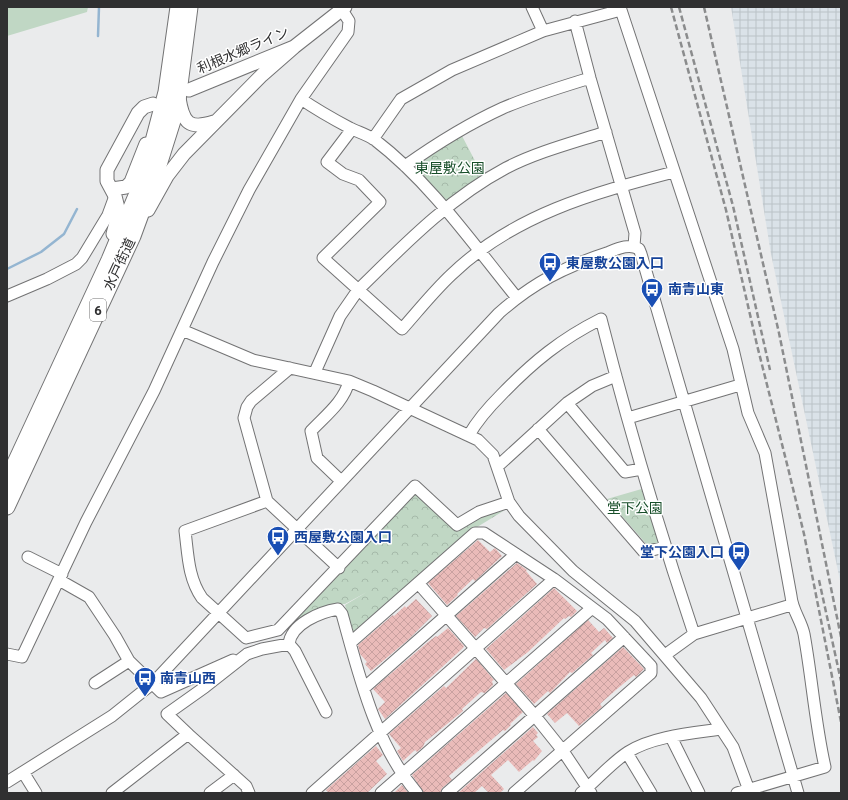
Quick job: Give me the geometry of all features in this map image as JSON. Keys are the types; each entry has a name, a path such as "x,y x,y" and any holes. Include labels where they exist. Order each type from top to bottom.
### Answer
{"highway":[{"name":"水戸街道","path":"7,480 109,260 143,179 157,108 170,71 178,7"},
{"name":"水戸街道","path":"7,507 133,236 159,165 184,93 184,64 190,7"}],"main road":[{"name":"利根水郷ライン","path":"184,93 294,47 344,8"},
{"path":"133,236 177,162 214,122 262,75 294,47"},
{"path":"184,93 181,110 184,118 192,125 200,127 214,122"},
{"path":"109,260 112,236 119,212 114,192 107,181 106,175 109,164 138,114 144,107 157,108 152,128 131,182 126,187 114,192"}],"street":[{"path":"532,7 543,31"},
{"path":"7,654 22,657 95,504 154,391 249,190 301,99 348,32 349,21 344,8"},
{"path":"373,139 401,99 452,70 543,31 575,21 621,10 733,349 740,385 748,413 765,453 792,605 803,631 816,711 818,734 825,767 749,791 737,793"},
{"path":"575,21 635,233 634,246 641,254 798,793"},
{"path":"405,166 444,139 484,117 528,98 590,78"},
{"path":"301,99 318,111 373,139 405,166 444,209 517,298"},
{"path":"352,129 327,162 343,174 359,180 380,202 323,258 402,329 452,274 500,236 548,211 580,198 622,185 674,172"},
{"path":"314,372 340,316 358,290 444,209 464,194 507,168 556,148 606,132"},
{"path":"7,296 47,279 76,264 82,258 110,212 114,192"},
{"path":"7,782 112,716 152,684 486,326 517,298 550,276 569,266 625,247 634,246"},
{"path":"469,435 482,415 540,357 571,334 601,319 665,547 694,634"},
{"path":"182,330 253,360 314,372 348,381 469,435 486,447 493,455 498,466 509,502 519,516 573,571 635,621 701,698 733,747 749,791"},
{"path":"290,368 251,401 244,418 267,501 339,568"},
{"path":"498,466 567,403 592,386 616,376"},
{"path":"341,481 317,458 312,431 341,400 346,391 348,381"},
{"path":"628,418 740,385"},
{"path":"567,403 625,472 642,469"},
{"path":"538,429 644,552 665,547"},
{"path":"267,501 185,531 190,572 197,591 202,598 246,638 278,630 339,568 415,486 457,525 479,512 509,502"},
{"path":"350,642 475,533 484,533 554,579 607,619 651,666 651,673 514,793"},
{"path":"364,688 516,554"},
{"path":"28,556 89,597 116,636 129,661 161,692 247,654 262,649 289,644"},
{"path":"312,793 554,579"},
{"path":"418,583 475,650 535,716 563,751 587,791 627,753 637,747 671,737 721,729"},
{"path":"665,655 694,634 792,605"},
{"path":"380,793 592,608"},
{"path":"289,644 290,638 297,628 328,611 338,609 342,614 364,688 381,732 403,773 418,793"},
{"path":"447,793 624,637"},
{"path":"289,644 295,651 326,712"},
{"path":"247,654 167,714 234,774 246,786 249,793"},
{"path":"94,683 129,661"},
{"path":"112,793 188,734"},
{"path":"671,737 699,793"},
{"path":"627,753 651,793"},
{"path":"23,772 36,793"},
{"path":"210,793 234,774"}],"shaded area":[{"path":"731,7 841,7 841,585 771,254"}],"green space":[{"path":"7,7 88,7 87,12 7,36"},
{"name":"東屋敷公園","path":"461,134 484,178 446,202 414,166"},
{"name":"堂下公園","path":"645,488 660,542 658,544 648,546 607,499"},
{"path":"417,493 458,531 481,517 505,510 469,532 356,634 352,633 345,605 367,592 345,604 329,607 292,627 291,623 413,494"}],"building":[{"path":"478,540 490,552 495,548 502,556 475,581 473,579 447,605 428,583"},
{"path":"517,563 527,570 526,571 537,584 487,629 484,628 475,637 456,616"},
{"path":"554,588 577,611 571,617 569,616 565,619 564,618 528,652 504,670 486,649"},
{"path":"416,599 432,616 409,639 371,671 365,664 367,662 360,654 358,645 393,615 394,616 405,606 406,608"},
{"path":"588,620 599,632 604,628 613,638 607,643 605,640 591,653 593,655 572,673 570,672 550,693 548,691 534,704 516,684"},
{"path":"448,628 464,646 463,648 385,719 378,709 385,702 373,689 428,642"},
{"path":"623,647 644,669 636,677 634,675 617,689 600,704 602,707 579,726 567,713 555,723 547,714"},
{"path":"476,659 494,680 492,681 493,685 485,693 481,692 462,709 463,711 425,742 423,747 417,752 415,750 403,761 397,751 401,748 389,734 444,686 446,688"},
{"path":"506,693 523,712 505,731 503,730 449,776 452,780 442,788 440,793 424,793 412,775"},
{"path":"533,727 538,733 536,735 538,737 533,741 542,751 534,761 533,760 519,772 508,760 491,775 504,789 500,793 489,793 482,786 474,793 458,793"},
{"path":"376,746 383,755 376,761 387,774 367,793 329,793 326,790"},
{"path":"402,785 408,793 394,793"}],"waterway":[{"path":"98,36 99,7"},
{"path":"7,269 41,252 64,234 77,209"}],"railway":[{"path":"671,7 726,210 757,345 804,534 841,722"},
{"path":"679,7 733,206 770,370"},
{"path":"704,7 779,333 841,637"},
{"path":"819,580 841,681"}],"place":[{"name":"東屋敷公園入口","path":"550,282"},
{"name":"南青山東","path":"652,308"},
{"name":"西屋敷公園入口","path":"278,556"},
{"name":"堂下公園入口","path":"739,572"},
{"name":"南青山西","path":"145,698"}]}
